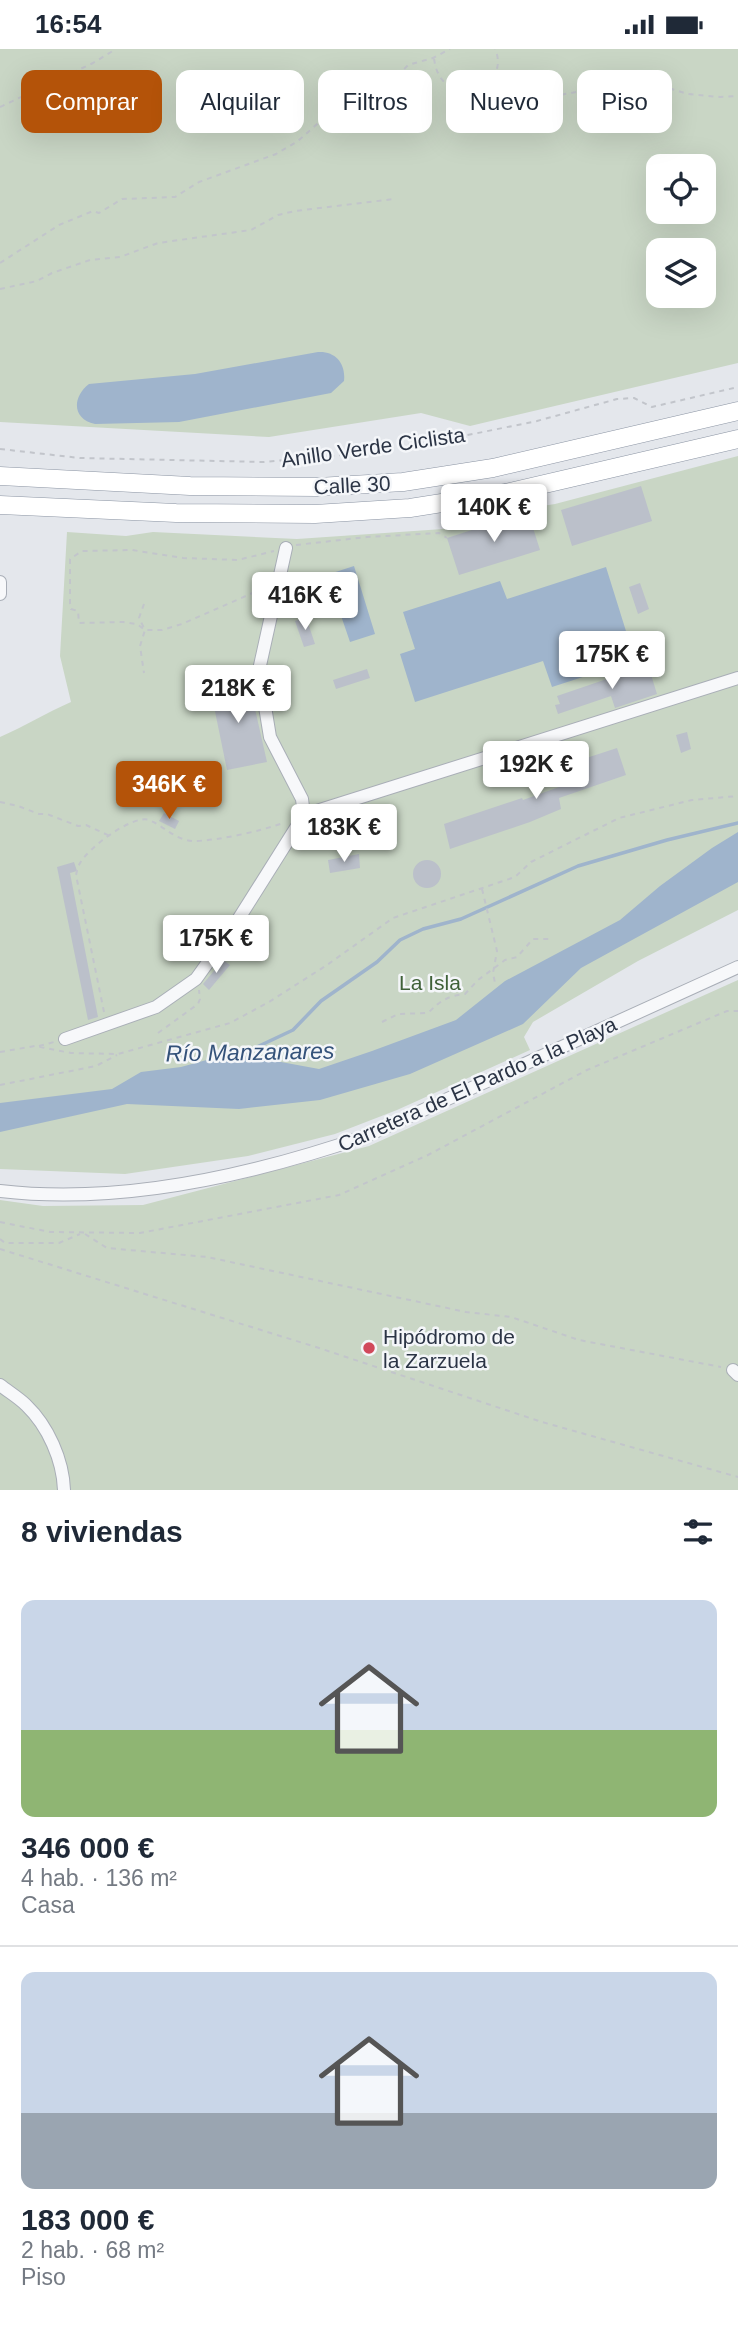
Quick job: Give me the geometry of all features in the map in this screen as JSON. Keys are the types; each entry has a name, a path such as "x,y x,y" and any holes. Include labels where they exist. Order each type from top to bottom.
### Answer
{"highway":[{"name":"Calle 30","path":"0,476 190,486 318,487 403,482 493,468 738,411"},
{"name":"Calle 30","path":"0,505 176,513 301,514 411,508 506,493 738,439"},
{"path":"0,470 26,477"}],"street":[{"path":"65,1039 156,1007 196,979 236,923 304,815 302,799 270,737 259,670 286,548"},
{"path":"0,582 0,594"},
{"path":"304,815 738,678"},
{"name":"Carretera de El Pardo a la Playa","path":"0,1191 52,1194 131,1192 264,1167 321,1152 366,1136 738,967"},
{"path":"0,1385 27,1406 50,1438 63,1475 64,1490"}],"path":[{"path":"0,107 93,63 116,49"},
{"path":"0,263 59,225 93,211 99,213 122,199 175,197 199,182 276,154 298,141 325,117 342,87 360,77 380,72 396,78 408,65 433,58 450,49"},
{"path":"495,49 498,64 495,70"},
{"path":"433,58 439,76 446,82"},
{"path":"563,94 588,90 622,90 641,84 659,85 688,94 738,96"},
{"path":"0,289 37,281 90,260 120,257 158,243 251,230 278,215 295,211 394,199"},
{"name":"Anillo Verde Ciclista","path":"0,449 80,458 275,461 352,454 473,434 537,421 617,399 634,398 652,407 738,387"},
{"path":"277,589 265,587 182,624 162,630 145,630 137,624 123,621 79,623 78,611 71,609 70,603 70,559 82,551 118,549 183,558 238,560 299,544 439,533 447,538"},
{"path":"144,604 139,618 145,630 140,646 145,673"},
{"path":"0,1085 96,1066 118,1054 230,1023 327,965 393,918 515,877 531,862 619,818 692,800 738,796"},
{"path":"0,803 47,814 78,826 86,825 110,836"},
{"path":"105,1016 76,875 79,863 102,839 139,818 149,820 179,838 192,841 268,829 304,815"},
{"path":"481,888 497,951 495,983"},
{"path":"382,1022 398,1014 428,1013 441,999 465,994 478,980 505,960 517,957 533,939 552,939"},
{"path":"158,1033 198,1004 200,999 196,979"},
{"path":"0,1222 50,1232 140,1233 339,1195 428,1156 587,1070 727,1011 738,1011"},
{"path":"0,1052 65,1039"},
{"path":"37,1046 71,1053 118,1054"},
{"path":"0,1239 5,1243 59,1243 84,1233"},
{"path":"84,1233 107,1248 207,1257 466,1312 511,1317 579,1340 736,1372"},
{"path":"0,1249 306,1344 542,1422 738,1477"}],"green space":[{"path":"0,49 738,49 738,363 470,426 421,413 269,437 0,422"},
{"name":"La Isla","path":"738,456 738,910 638,961 533,1022 524,1037 530,1050 397,1110 335,1134 248,1156 125,1174 0,1169 0,737 71,702 60,656 67,532 126,536 153,532 297,539 443,529 499,518 529,508 555,504"},
{"name":"Hipódromo de la Zarzuela","path":"738,980 738,1490 0,1490 0,1200 43,1206 143,1205 369,1146"}],"water":[{"path":"318,352 335,356 343,369 344,381 331,393 179,422 95,424 82,417 77,407 83,389 89,384 195,374"},
{"path":"354,566 375,634 350,642 336,601 319,605 311,580"},
{"path":"606,567 635,660 552,687 543,661 415,702 400,654 415,649 403,612 500,581 507,599"},
{"path":"738,832 738,882 581,968 523,1024 410,1074 320,1100 239,1109 127,1104 0,1132 0,1103 112,1089 141,1072 181,1067 232,1053 319,1069 456,1020 505,981 620,920 660,886"}],"building":[{"path":"641,486 652,521 572,546 561,510"},
{"path":"528,512 540,550 459,575 447,538"},
{"path":"640,583 649,609 638,614 629,587"},
{"path":"306,617 315,644 304,647 295,621"},
{"path":"648,665 657,694 615,708 611,696 558,714 555,705 560,704 557,696"},
{"path":"367,669 370,678 336,689 333,680"},
{"path":"248,678 267,762 227,770 210,687"},
{"path":"687,732 691,749 681,753 676,735"},
{"path":"617,748 626,775 559,798 561,809 450,849 444,824 570,783 565,765"},
{"path":"164,813 179,821 175,829 159,821"},
{"path":"359,854 360,868 330,873 328,860"},
{"path":"427,860 437,864 441,874 437,884 427,888 417,884 413,874 417,864"},
{"path":"74,862 77,871 70,873 98,1017 88,1020 57,867"},
{"path":"223,960 230,965 209,990 203,984"}],"waterway":[{"name":"Río Manzanares","path":"242,1054 293,1030 321,1001 377,962 400,940 423,929 461,919 578,866 738,823"}],"place":[{"name":"Hipódromo de la Zarzuela","path":"369,1348"}]}
